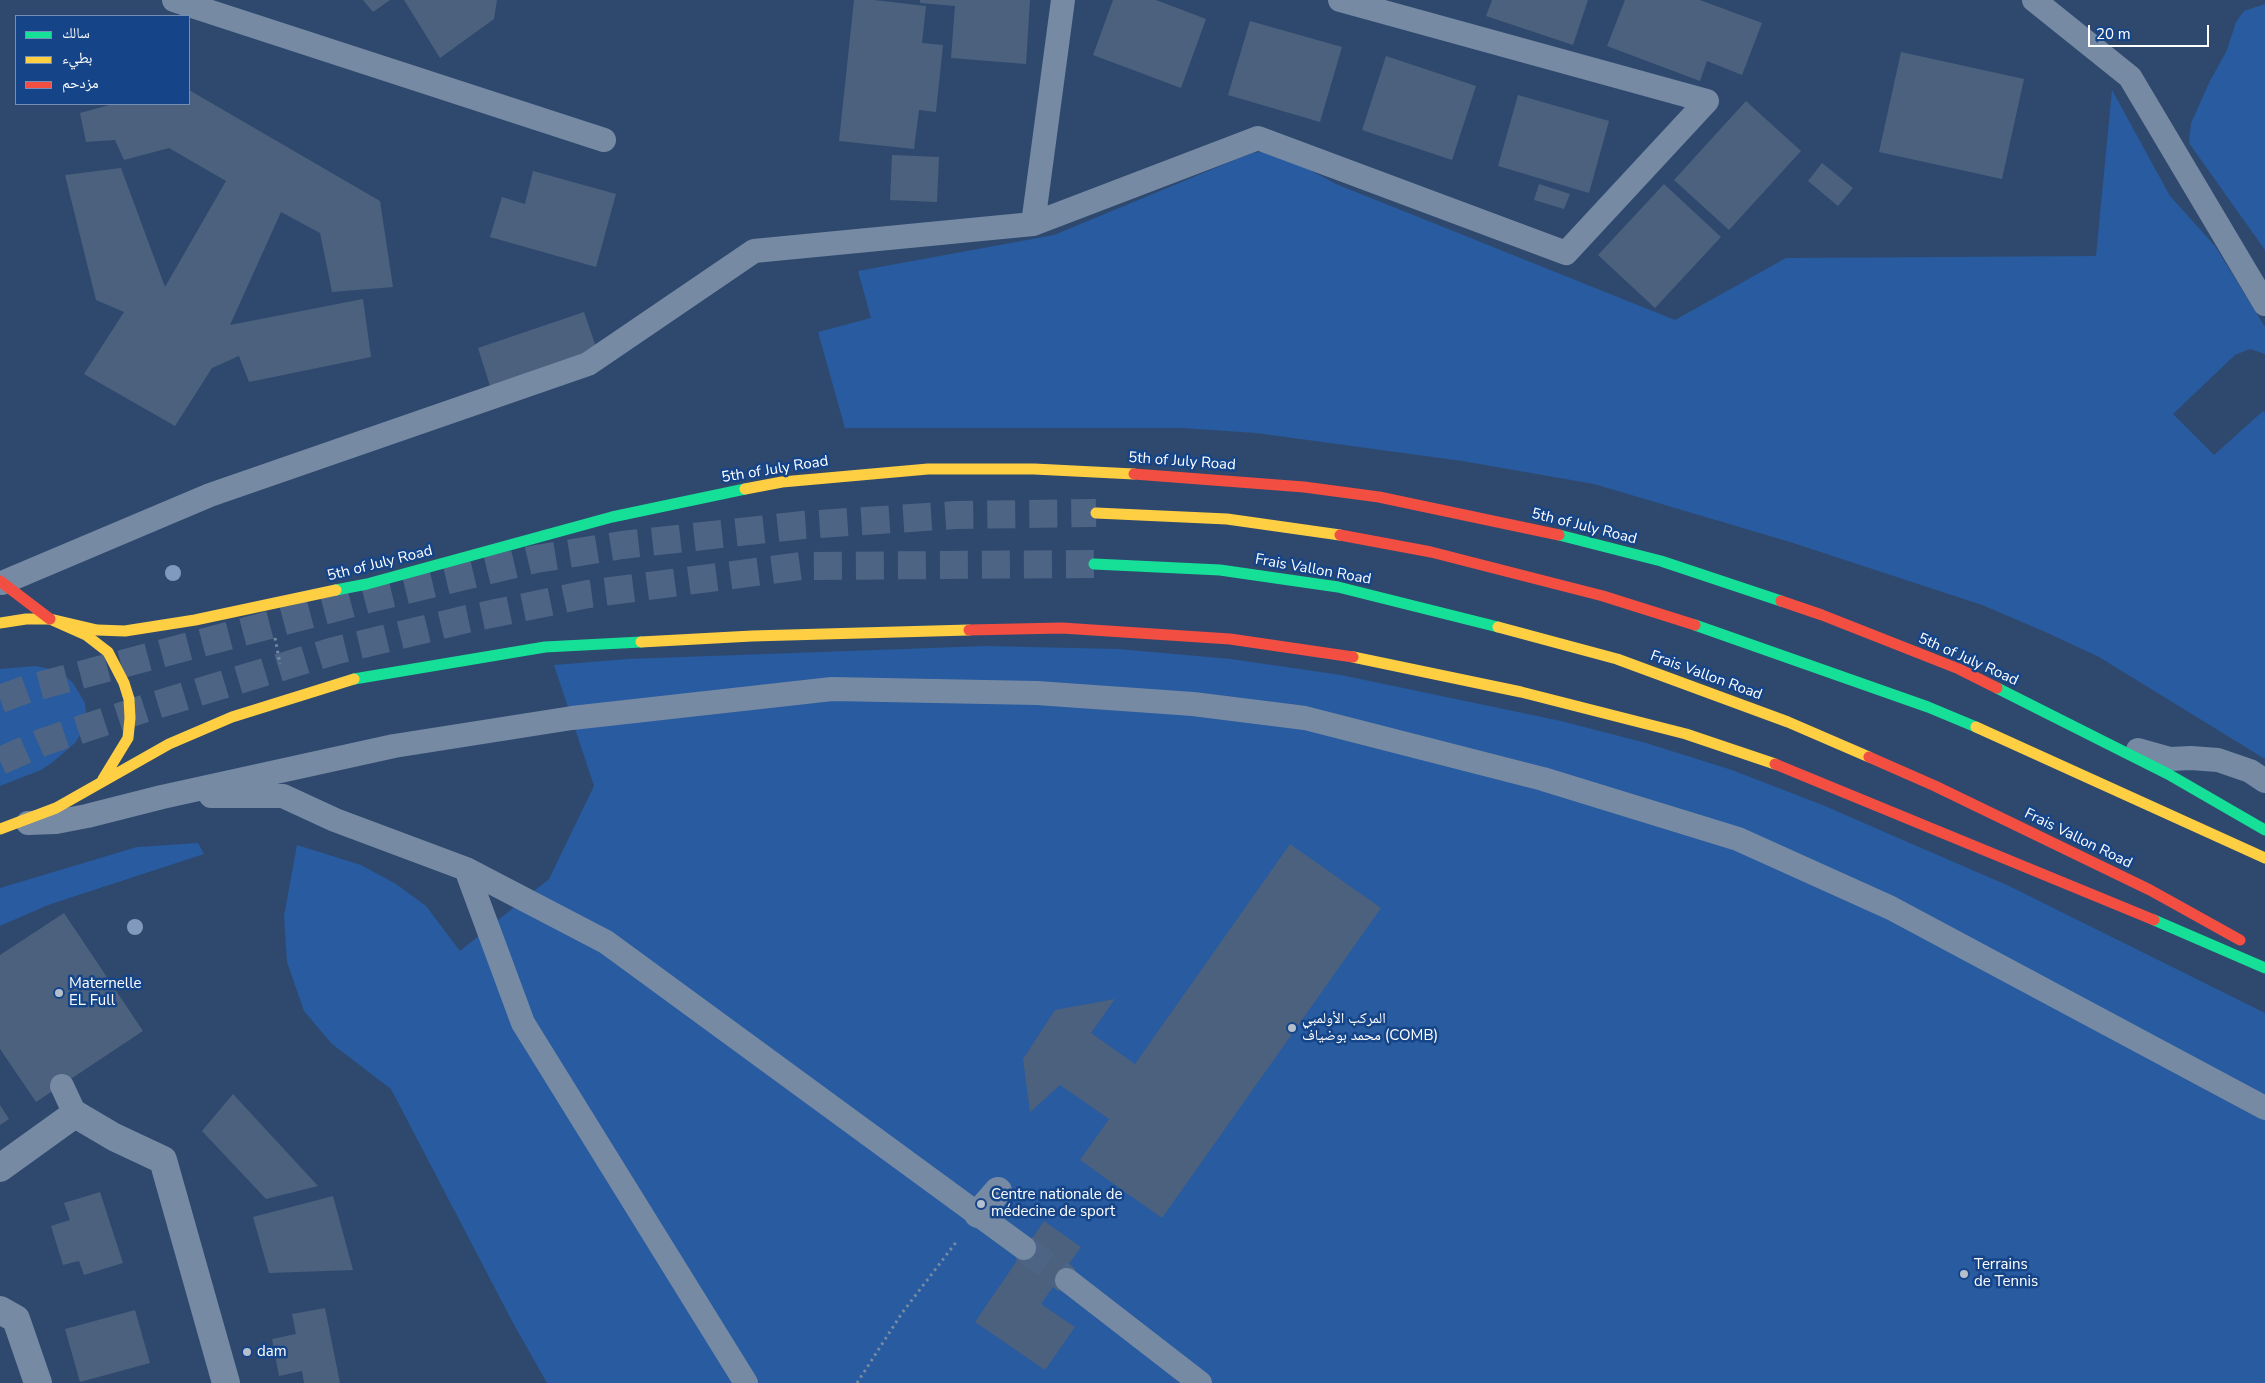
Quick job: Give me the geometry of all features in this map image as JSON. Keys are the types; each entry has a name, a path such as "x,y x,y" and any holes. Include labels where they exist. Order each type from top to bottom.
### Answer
{"main road":[{"name":"5th of July Road","path":"50,619 97,630 124,631 195,620 367,584 612,517 698,498 782,482 857,474 928,469 1034,469 1138,474 1304,487 1379,497 1496,521 1652,559 1822,615 1959,669 2076,726 2168,774 2265,830"},
{"path":"1096,513 1227,519 1354,537 1431,552 1603,596 1705,628 1928,707 2009,741 2265,858"},
{"name":"Frais Vallon Road","path":"1094,564 1220,570 1338,587 1463,617 1617,659 1788,722 1935,786 2150,890 2249,945"},
{"path":"1,582 50,619 97,642 108,652 118,668 124,683 129,709 128,738 101,782"},
{"path":"0,623 26,619 50,619"},
{"path":"11,826 56,808 169,744 232,717 346,680 545,647 752,636 1062,628 1230,639 1331,652 1521,692 1686,734 1774,764 2095,895 2265,968"}],"street":[{"path":"0,1168 74,1114 114,1137 162,1160 226,1383"},
{"path":"978,1214 998,1190"},
{"path":"0,1310 16,1318 38,1383"}],"lane":[{"path":"174,0 604,140"},
{"path":"1033,224 1063,0"},
{"path":"1,582 210,495 588,364 754,252 1033,224 1258,138 1566,253 1707,101 1340,0"},
{"path":"2034,0 2130,77 2265,304"},
{"path":"11,826 79,818 162,797 394,746 572,718 832,689 1037,693 1193,704 1305,718 1543,780 1738,839 1891,908 2265,1108"},
{"path":"2076,726 2148,753 2170,759 2218,760 2250,772 2265,781"},
{"path":"162,797 283,796 335,820 466,870 606,942 1024,1248"},
{"path":"466,870 523,1023 746,1383"},
{"path":"62,1086 74,1114"},
{"path":"1067,1280 1200,1383"}],"path":[{"path":"274,636 280,669"},
{"path":"857,1383 902,1313 978,1214"}],"shaded area":[{"path":"2265,4 2265,250 2189,143 2191,123 2210,81 2227,50 2236,22 2244,11"},
{"path":"2112,90 2170,196 2215,246 2265,327 2265,354 2250,349 2235,355 2173,414 2214,455 2263,411 2265,413 2265,759 2099,657 1982,605 1790,542 1594,484 1462,461 1256,433 1182,428 845,428 818,332 871,318 858,271 1054,235 1237,159 1253,153 1273,150 1336,184 1675,320 1786,258 2096,256"},
{"name":"المركب الأولمبي محمد بوضياف (COMB)","path":"986,646 1118,649 1231,659 1341,675 1561,721 1646,743 1732,770 1825,806 2007,885 2265,1013 2265,1383 547,1383 512,1321 391,1089 332,1044 304,1011 287,962 284,916 297,845 361,865 396,884 426,906 460,951 549,879 594,786 554,665 628,659"},
{"path":"36,666 59,671 73,683 85,703 87,722 76,742 53,762 41,770 0,786 0,669"},
{"path":"198,843 204,854 48,905 0,926 0,888 137,847"}],"building":[{"path":"363,0 390,0 373,12"},
{"path":"404,0 497,0 494,19 440,58"},
{"path":"854,0 874,0 926,6 922,43 943,45 936,112 919,110 914,149 839,141"},
{"path":"920,0 1030,0 1026,64 951,58 955,6 920,3"},
{"path":"1113,0 1156,0 1206,19 1181,88 1093,55"},
{"path":"1492,0 1588,0 1573,45 1486,16"},
{"path":"1625,0 1700,0 1762,23 1742,75 1707,61 1700,81 1607,46"},
{"path":"1250,21 1342,47 1320,122 1228,95"},
{"path":"1901,52 2024,79 2002,179 1879,152"},
{"path":"1386,56 1476,86 1452,160 1362,130"},
{"path":"190,91 380,201 393,287 332,292 320,233 281,212 230,325 363,299 371,357 249,382 239,356 212,368 175,426 84,374 124,312 96,300 65,175 121,168 165,287 226,181 169,148 124,160 115,140 86,142 80,113 109,105 190,105"},
{"path":"1518,95 1609,121 1589,193 1498,166"},
{"path":"1746,101 1801,151 1729,230 1674,180"},
{"path":"892,155 939,157 937,202 890,200"},
{"path":"1822,163 1853,188 1838,206 1808,181"},
{"path":"533,171 616,194 596,267 490,237 502,197 525,204"},
{"path":"1539,184 1570,194 1564,209 1534,200"},
{"path":"1664,184 1721,237 1655,308 1598,255"},
{"path":"584,312 597,350 490,386 478,348"},
{"path":"1290,844 1381,908 1162,1218 1080,1160 1109,1119 1060,1085 1030,1112 1023,1059 1055,1010 1115,999 1091,1033 1135,1064"},
{"name":"Maternelle EL Full","path":"64,913 143,1031 36,1102 0,1049 0,955"},
{"path":"233,1094 318,1186 266,1199 202,1131"},
{"path":"0,1105 9,1119 0,1125"},
{"path":"100,1192 123,1263 84,1275 79,1261 63,1265 51,1226 70,1220 64,1203"},
{"path":"333,1196 353,1270 269,1273 253,1217"},
{"path":"1044,1221 1081,1247 1041,1304 1075,1327 1045,1370 975,1322"},
{"path":"325,1308 340,1383 304,1383 302,1371 279,1376 272,1339 296,1334 292,1314"},
{"path":"135,1310 150,1363 80,1382 65,1329"}],"tunnel":[{"path":"0,699 27,689 368,599 536,559 622,545 803,525 956,515 1096,513"},
{"path":"0,761 43,742 146,708 334,651 467,619 588,594 801,566 1094,564"},
{"path":"1024,1248 1067,1280"}],"traffic: fast":[{"path":"336,590 367,584 612,517 745,489"},
{"path":"1559,535 1661,561 1781,601"},
{"path":"1094,564 1220,570 1338,587 1498,627"},
{"path":"1695,625 1928,707 1976,727"},
{"path":"354,679 545,647 641,642"},
{"path":"1997,688 2168,774 2265,830"},
{"path":"2154,920 2265,968"}],"traffic: slow":[{"path":"745,489 782,482 928,469 1034,469 1134,474"},
{"path":"1096,513 1227,519 1340,535"},
{"path":"50,619 97,630 125,631 195,620 336,590"},
{"path":"0,623 26,619 50,619 86,635 108,652 124,683 129,699 130,718 128,738 103,779"},
{"path":"1498,627 1617,659 1788,722 1869,757"},
{"path":"641,642 752,636 969,630"},
{"path":"1353,657 1521,692 1686,734 1775,764"},
{"path":"0,829 56,808 169,744 232,717 354,679"},
{"path":"1976,727 2265,858"}],"traffic: jam":[{"path":"1134,474 1304,487 1379,497 1559,535"},
{"path":"1340,535 1431,552 1603,596 1695,625"},
{"path":"0,581 50,619"},
{"path":"1781,601 1822,615 1959,669 1997,688"},
{"path":"969,630 1062,628 1230,639 1353,657"},
{"path":"1869,757 1935,786 2150,890 2240,940"},
{"path":"1775,764 2154,920"}],"place":[{"name":"Maternelle EL Full","path":"59,993"},
{"name":"المركب الأولمبي محمد بوضياف (COMB)","path":"1292,1028"},
{"name":"Centre nationale de médecine de sport","path":"981,1204"},
{"name":"Terrains de Tennis","path":"1964,1274"},
{"name":"dam","path":"247,1352"}]}
